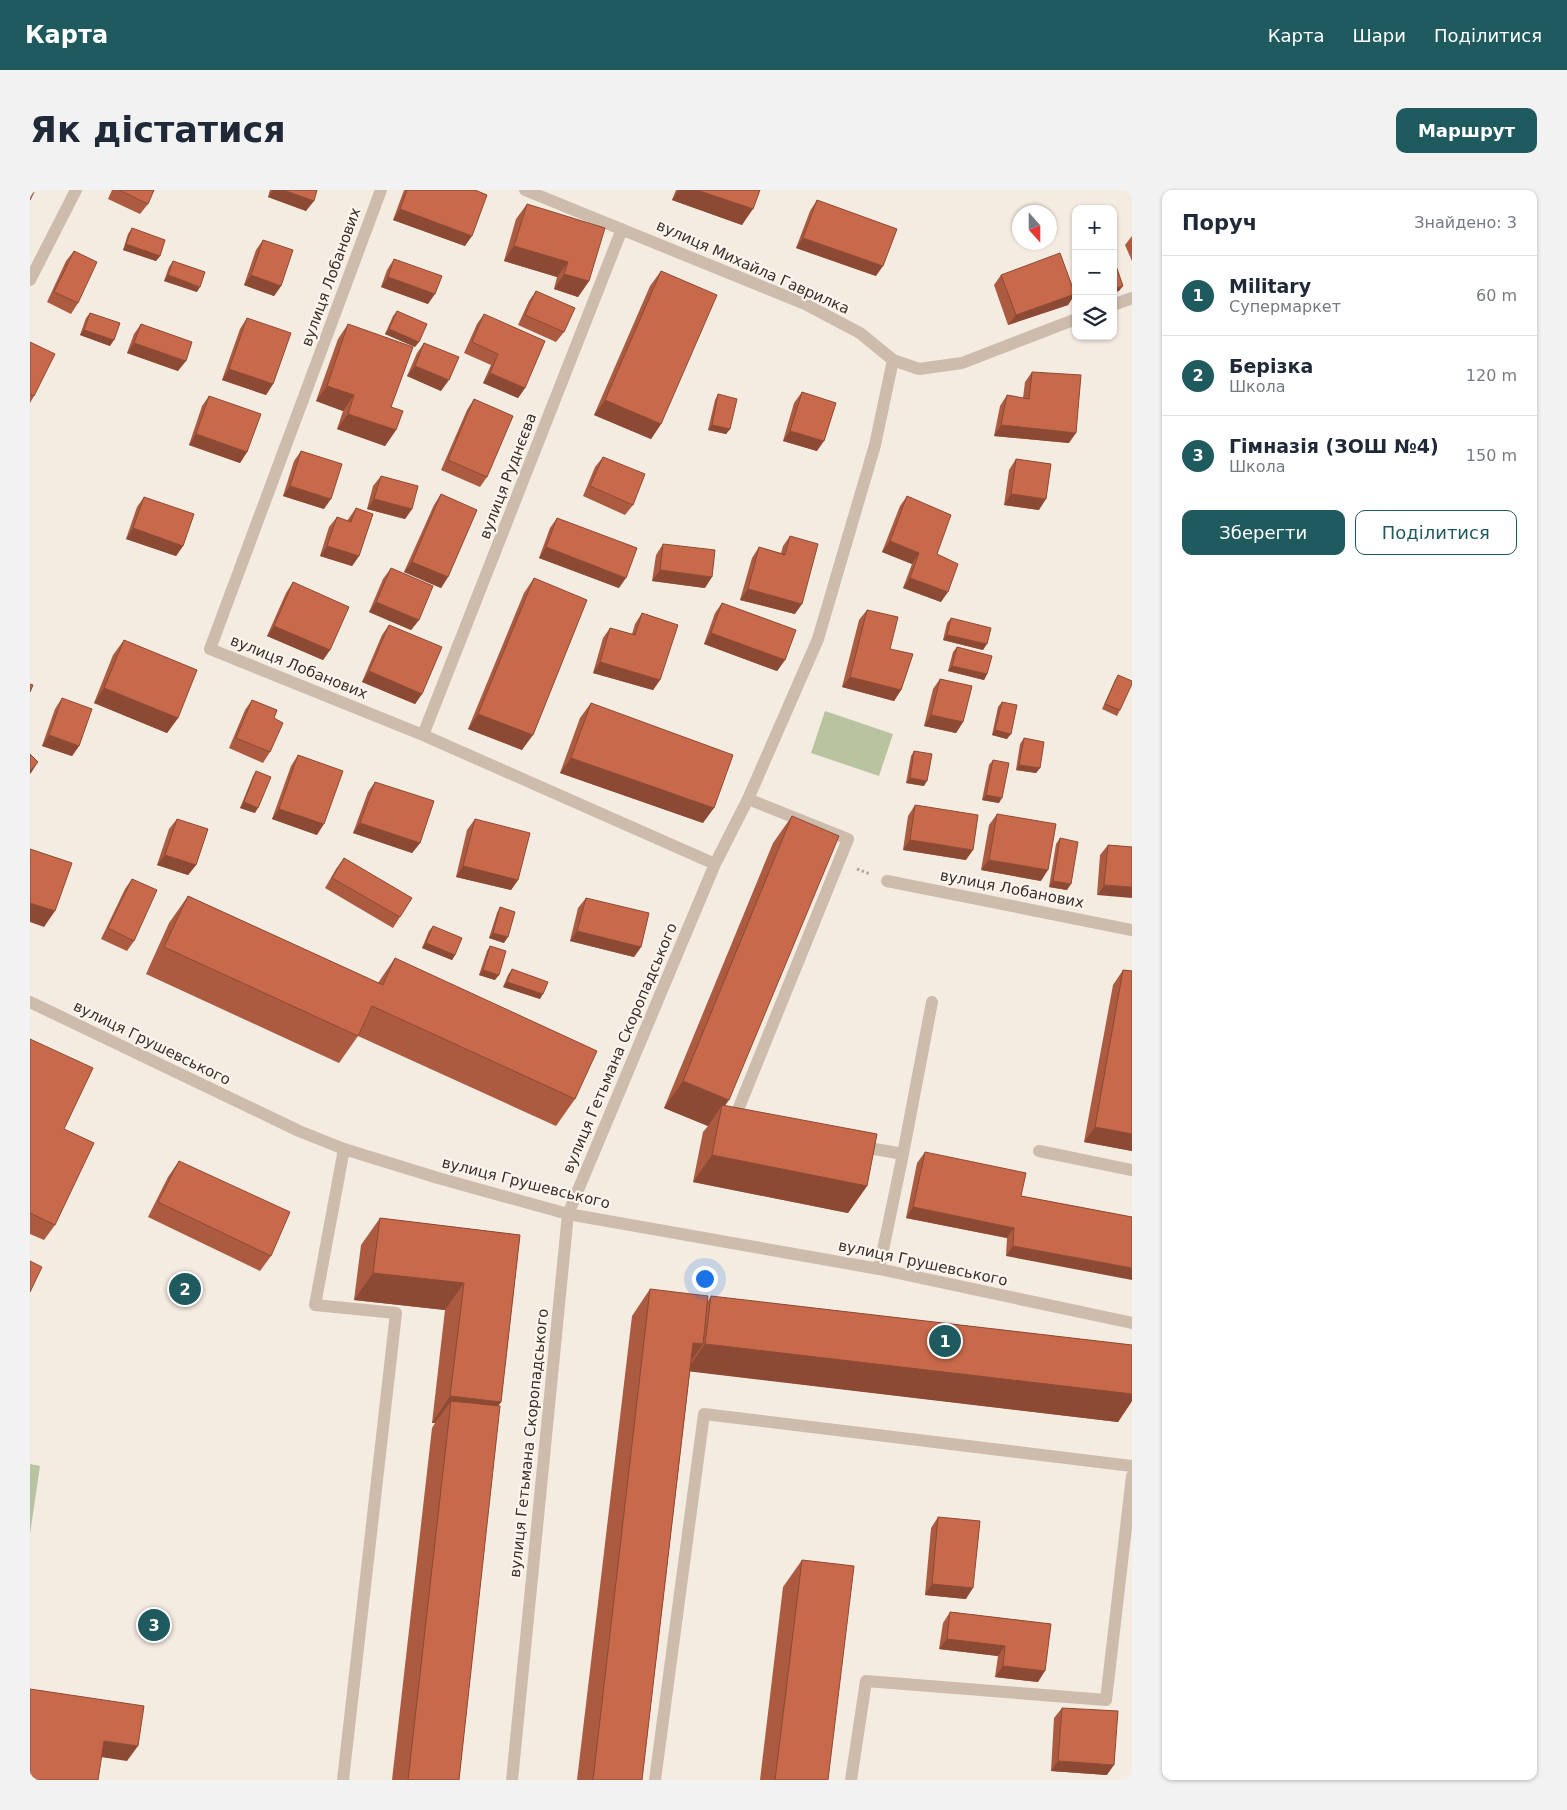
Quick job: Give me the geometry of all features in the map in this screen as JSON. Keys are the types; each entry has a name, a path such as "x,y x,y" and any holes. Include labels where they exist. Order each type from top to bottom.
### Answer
{"street":[{"path":"30,280 76,190"},
{"name":"вулиця Лобанових","path":"381,190 210,649 423,734 715,864"},
{"name":"вулиця Михайла Гаврилка","path":"525,190 805,304 860,333 893,360 919,368 962,363 1072,322"},
{"name":"вулиця Руднєєва","path":"423,734 622,228"},
{"path":"1117,304 1132,298"},
{"name":"вулиця Гетьмана Скоропадського","path":"512,1780 568,1214 715,864 748,799 818,639 875,445 893,360"},
{"path":"741,1124 732,1122 848,838 748,799"},
{"name":"вулиця Лобанових","path":"886,880 1132,930"},
{"name":"вулиця Грушевського","path":"30,1002 299,1131 344,1149 438,1178 568,1214 879,1269 1132,1323"},
{"path":"879,1269 932,1002"},
{"path":"846,1144 903,1154"},
{"path":"343,1780 396,1313 315,1305 344,1149"},
{"path":"1039,1151 1132,1170"},
{"path":"655,1780 704,1414 1132,1466"},
{"path":"852,1780 866,1681 1106,1700 1132,1476"}],"path":[{"path":"838,862 886,880"}],"green space":[{"path":"825,711 893,734 879,776 811,753"},
{"path":"30,1464 40,1466 30,1534"}],"building":[{"path":"30,190 35,190 30,200"},
{"path":"119,190 154,190 148,204"},
{"path":"283,190 317,190 314,201"},
{"path":"407,190 475,190 487,195 472,236 400,209"},
{"path":"697,190 760,190 753,209"},
{"path":"817,200 897,229 883,266 803,238"},
{"path":"527,204 605,228 589,281 564,274 568,262 514,246"},
{"path":"132,228 165,240 160,256 126,244"},
{"path":"263,240 293,250 281,286 251,275"},
{"path":"74,251 97,262 78,303 54,292"},
{"path":"1060,253 1072,286 1072,295 1016,315 1001,275"},
{"path":"394,259 442,276 435,294 388,277"},
{"path":"173,261 205,272 200,287 168,275"},
{"path":"1117,269 1123,286 1117,288"},
{"path":"661,271 717,295 661,424 605,400"},
{"path":"536,291 575,308 564,332 525,315"},
{"path":"397,311 427,324 419,342 389,329"},
{"path":"90,313 120,323 114,340 84,330"},
{"path":"484,314 545,341 525,388 490,373 498,354 472,342"},
{"path":"247,318 291,333 273,384 229,369"},
{"path":"141,324 192,342 186,361 134,343"},
{"path":"348,324 413,347 391,407 403,411 396,430 348,414 354,395 327,386"},
{"path":"30,342 55,354 34,396 30,394"},
{"path":"424,343 459,357 449,380 415,366"},
{"path":"1032,372 1081,375 1076,433 1001,425 1007,395 1029,399"},
{"path":"802,392 836,403 824,441 790,431"},
{"path":"718,394 737,399 730,429 712,425"},
{"path":"209,396 261,414 247,452 196,434"},
{"path":"474,399 513,416 487,477 448,460"},
{"path":"301,451 342,464 331,499 290,486"},
{"path":"603,457 645,474 633,505 590,486"},
{"path":"1016,459 1051,464 1046,499 1011,494"},
{"path":"381,476 418,486 412,509 374,499"},
{"path":"441,494 477,510 448,577 412,562"},
{"path":"907,496 951,515 937,554 958,564 948,592 910,578 919,553 890,541"},
{"path":"144,497 194,514 183,546 133,528"},
{"path":"356,508 373,514 359,556 327,546 337,517 351,522"},
{"path":"557,518 637,548 626,578 546,547"},
{"path":"790,536 818,544 802,604 748,589 759,547 785,555"},
{"path":"663,544 715,550 712,577 660,570"},
{"path":"391,568 433,586 419,620 376,602"},
{"path":"534,578 587,600 533,735 478,714"},
{"path":"293,582 349,607 330,650 274,626"},
{"path":"722,603 796,630 785,660 711,633"},
{"path":"867,610 898,617 890,649 913,654 901,690 850,677"},
{"path":"642,613 678,625 660,680 600,662 610,628 635,635"},
{"path":"951,618 991,628 987,644 947,635"},
{"path":"389,625 442,647 422,694 369,671"},
{"path":"124,640 197,670 178,718 104,688"},
{"path":"957,647 992,656 987,674 952,666"},
{"path":"1118,675 1132,681 1120,710 1105,704"},
{"path":"940,679 972,686 963,722 931,715"},
{"path":"62,698 92,709 79,746 49,735"},
{"path":"252,700 277,710 274,718 283,723 270,752 236,738"},
{"path":"1002,702 1017,705 1011,734 995,730"},
{"path":"591,703 733,755 714,808 571,758"},
{"path":"1024,738 1044,742 1040,768 1019,765"},
{"path":"914,751 932,754 927,781 910,778"},
{"path":"30,754 38,762 30,771"},
{"path":"298,755 343,771 324,824 279,809"},
{"path":"993,760 1009,763 1002,798 986,795"},
{"path":"256,771 271,777 258,808 244,802"},
{"path":"375,782 434,801 420,843 360,823"},
{"path":"915,805 978,815 973,850 910,840"},
{"path":"997,814 1056,824 1048,870 989,860"},
{"path":"792,816 839,836 729,1100 683,1081"},
{"path":"177,819 208,829 196,865 165,855"},
{"path":"475,819 530,833 518,880 463,866"},
{"path":"1060,838 1078,842 1071,884 1053,881"},
{"path":"1108,845 1132,847 1132,887 1104,885"},
{"path":"30,849 72,863 55,911 30,903"},
{"path":"344,858 412,898 400,917 332,878"},
{"path":"132,879 157,890 134,941 108,928"},
{"path":"188,896 383,985 395,958 597,1051 575,1099 372,1006 358,1036 164,947"},
{"path":"586,898 649,913 641,947 577,931"},
{"path":"500,907 515,912 508,937 493,933"},
{"path":"433,926 462,938 455,955 426,943"},
{"path":"490,946 506,951 499,975 483,970"},
{"path":"512,969 548,982 543,994 507,982"},
{"path":"1123,970 1132,971 1132,1134 1095,1127"},
{"path":"30,1039 93,1068 64,1129 94,1143 55,1225 30,1213"},
{"path":"722,1105 877,1134 867,1186 712,1155"},
{"path":"925,1152 1026,1173 1021,1196 1132,1217 1132,1268 1013,1246 1014,1228 913,1207"},
{"path":"179,1161 290,1212 271,1256 158,1202"},
{"path":"380,1218 520,1235 501,1402 450,1396 464,1283 373,1273"},
{"path":"30,1261 42,1267 30,1292"},
{"path":"650,1289 708,1296 703,1344 693,1343 642,1780 593,1780"},
{"path":"711,1296 1132,1345 1132,1394 705,1344"},
{"path":"451,1401 500,1406 459,1780 408,1780"},
{"path":"938,1517 980,1521 973,1588 932,1584"},
{"path":"802,1560 854,1566 828,1780 775,1780"},
{"path":"950,1612 1051,1624 1045,1671 1003,1666 1005,1646 947,1639"},
{"path":"30,1689 144,1706 138,1746 104,1741 98,1780 30,1780"},
{"path":"1062,1708 1118,1711 1114,1765 1058,1761"}],"place":[{"name":"Берізка","path":"185,1289"},
{"name":"Military","path":"945,1341"},
{"name":"Гімназія (ЗОШ №4)","path":"154,1625"}]}
